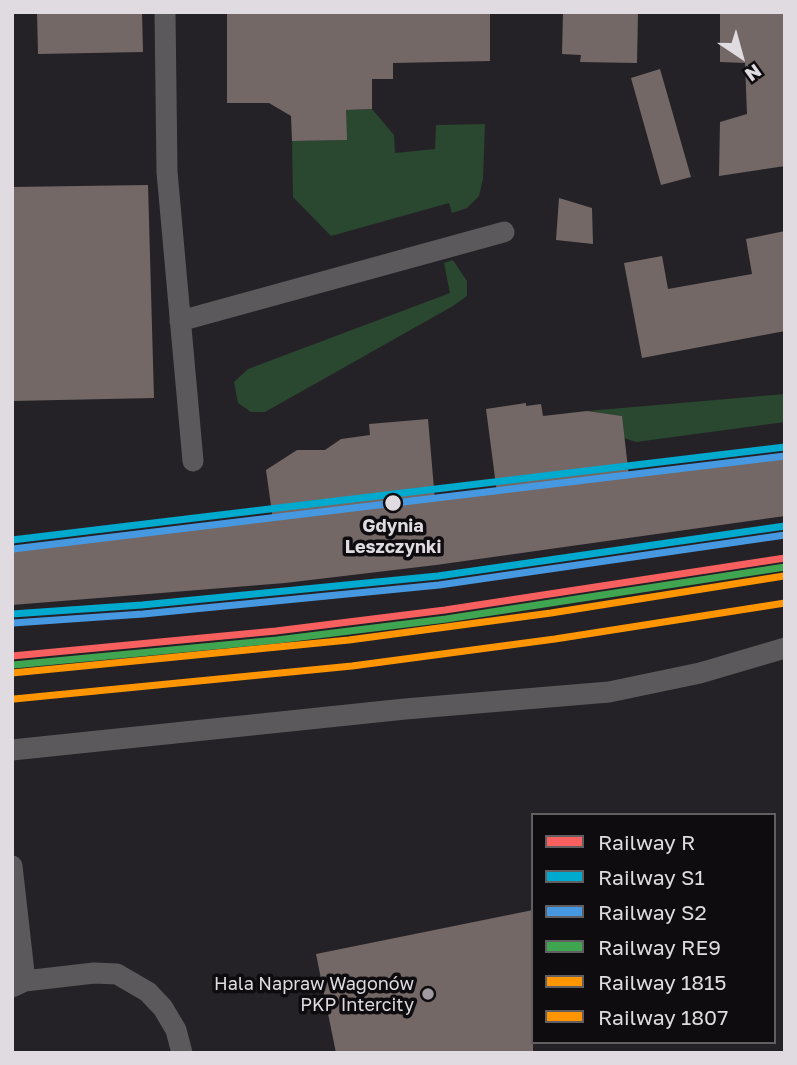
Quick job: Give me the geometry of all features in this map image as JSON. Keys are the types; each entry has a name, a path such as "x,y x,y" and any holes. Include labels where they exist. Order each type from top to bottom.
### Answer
{"lane":[{"path":"165,12 167,172 193,461"},
{"path":"180,321 504,232"},
{"path":"12,750 405,709 609,692 700,673 785,648"},
{"path":"12,866 19,984 94,973 117,974 148,992 163,1008 176,1030 183,1053"}],"green space":[{"path":"372,109 394,135 395,153 435,149 436,125 485,124 483,179 479,196 467,208 452,213 449,203 331,236 293,197 292,141 346,140 346,110"},
{"path":"453,260 467,281 467,296 453,306 265,412 251,412 238,403 234,382 248,369 450,293 444,263"},
{"path":"785,394 785,422 636,442 624,438 621,416 587,411"}],"building":[{"path":"37,12 142,12 143,52 38,54"},
{"path":"227,12 490,12 490,61 393,63 393,79 372,79 372,109 346,110 347,140 292,141 291,116 269,103 227,103"},
{"path":"563,12 638,12 637,63 580,62 581,55 562,54"},
{"path":"720,12 785,12 785,166 719,176 720,122 747,114 745,63 720,62"},
{"path":"660,69 691,177 661,185 631,78"},
{"path":"148,185 154,398 12,401 12,187"},
{"path":"559,198 592,208 593,244 556,240"},
{"path":"785,231 785,331 642,358 624,263 662,256 668,289 752,274 746,239"},
{"path":"526,403 526,406 541,404 543,416 587,411 622,416 629,477 785,458 785,516 436,565 285,583 12,605 12,551 273,520 266,470 297,450 325,450 341,439 370,435 369,424 428,419 435,500 497,493 486,409"},
{"name":"Hala Napraw Wagonów PKP Intercity","path":"531,910 533,1053 336,1053 316,954"}],"rail line":[{"name":"S1","path":"12,540 785,447"},
{"name":"S2","path":"13,549 785,456"},
{"name":"S1","path":"12,614 142,605 438,576 785,526"},
{"name":"S2","path":"13,623 143,614 439,585 785,535"},
{"name":"R","path":"12,656 276,631 445,610 785,558"},
{"name":"RE9","path":"13,665 277,640 446,619 785,567"},
{"name":"1815","path":"12,673 349,640 551,613 784,576"},
{"name":"1807","path":"14,699 352,666 555,639 785,603"}],"place":[{"name":"Gdynia Leszczynki","path":"393,503"},
{"name":"Hala Napraw Wagonów PKP Intercity","path":"428,994"}]}
